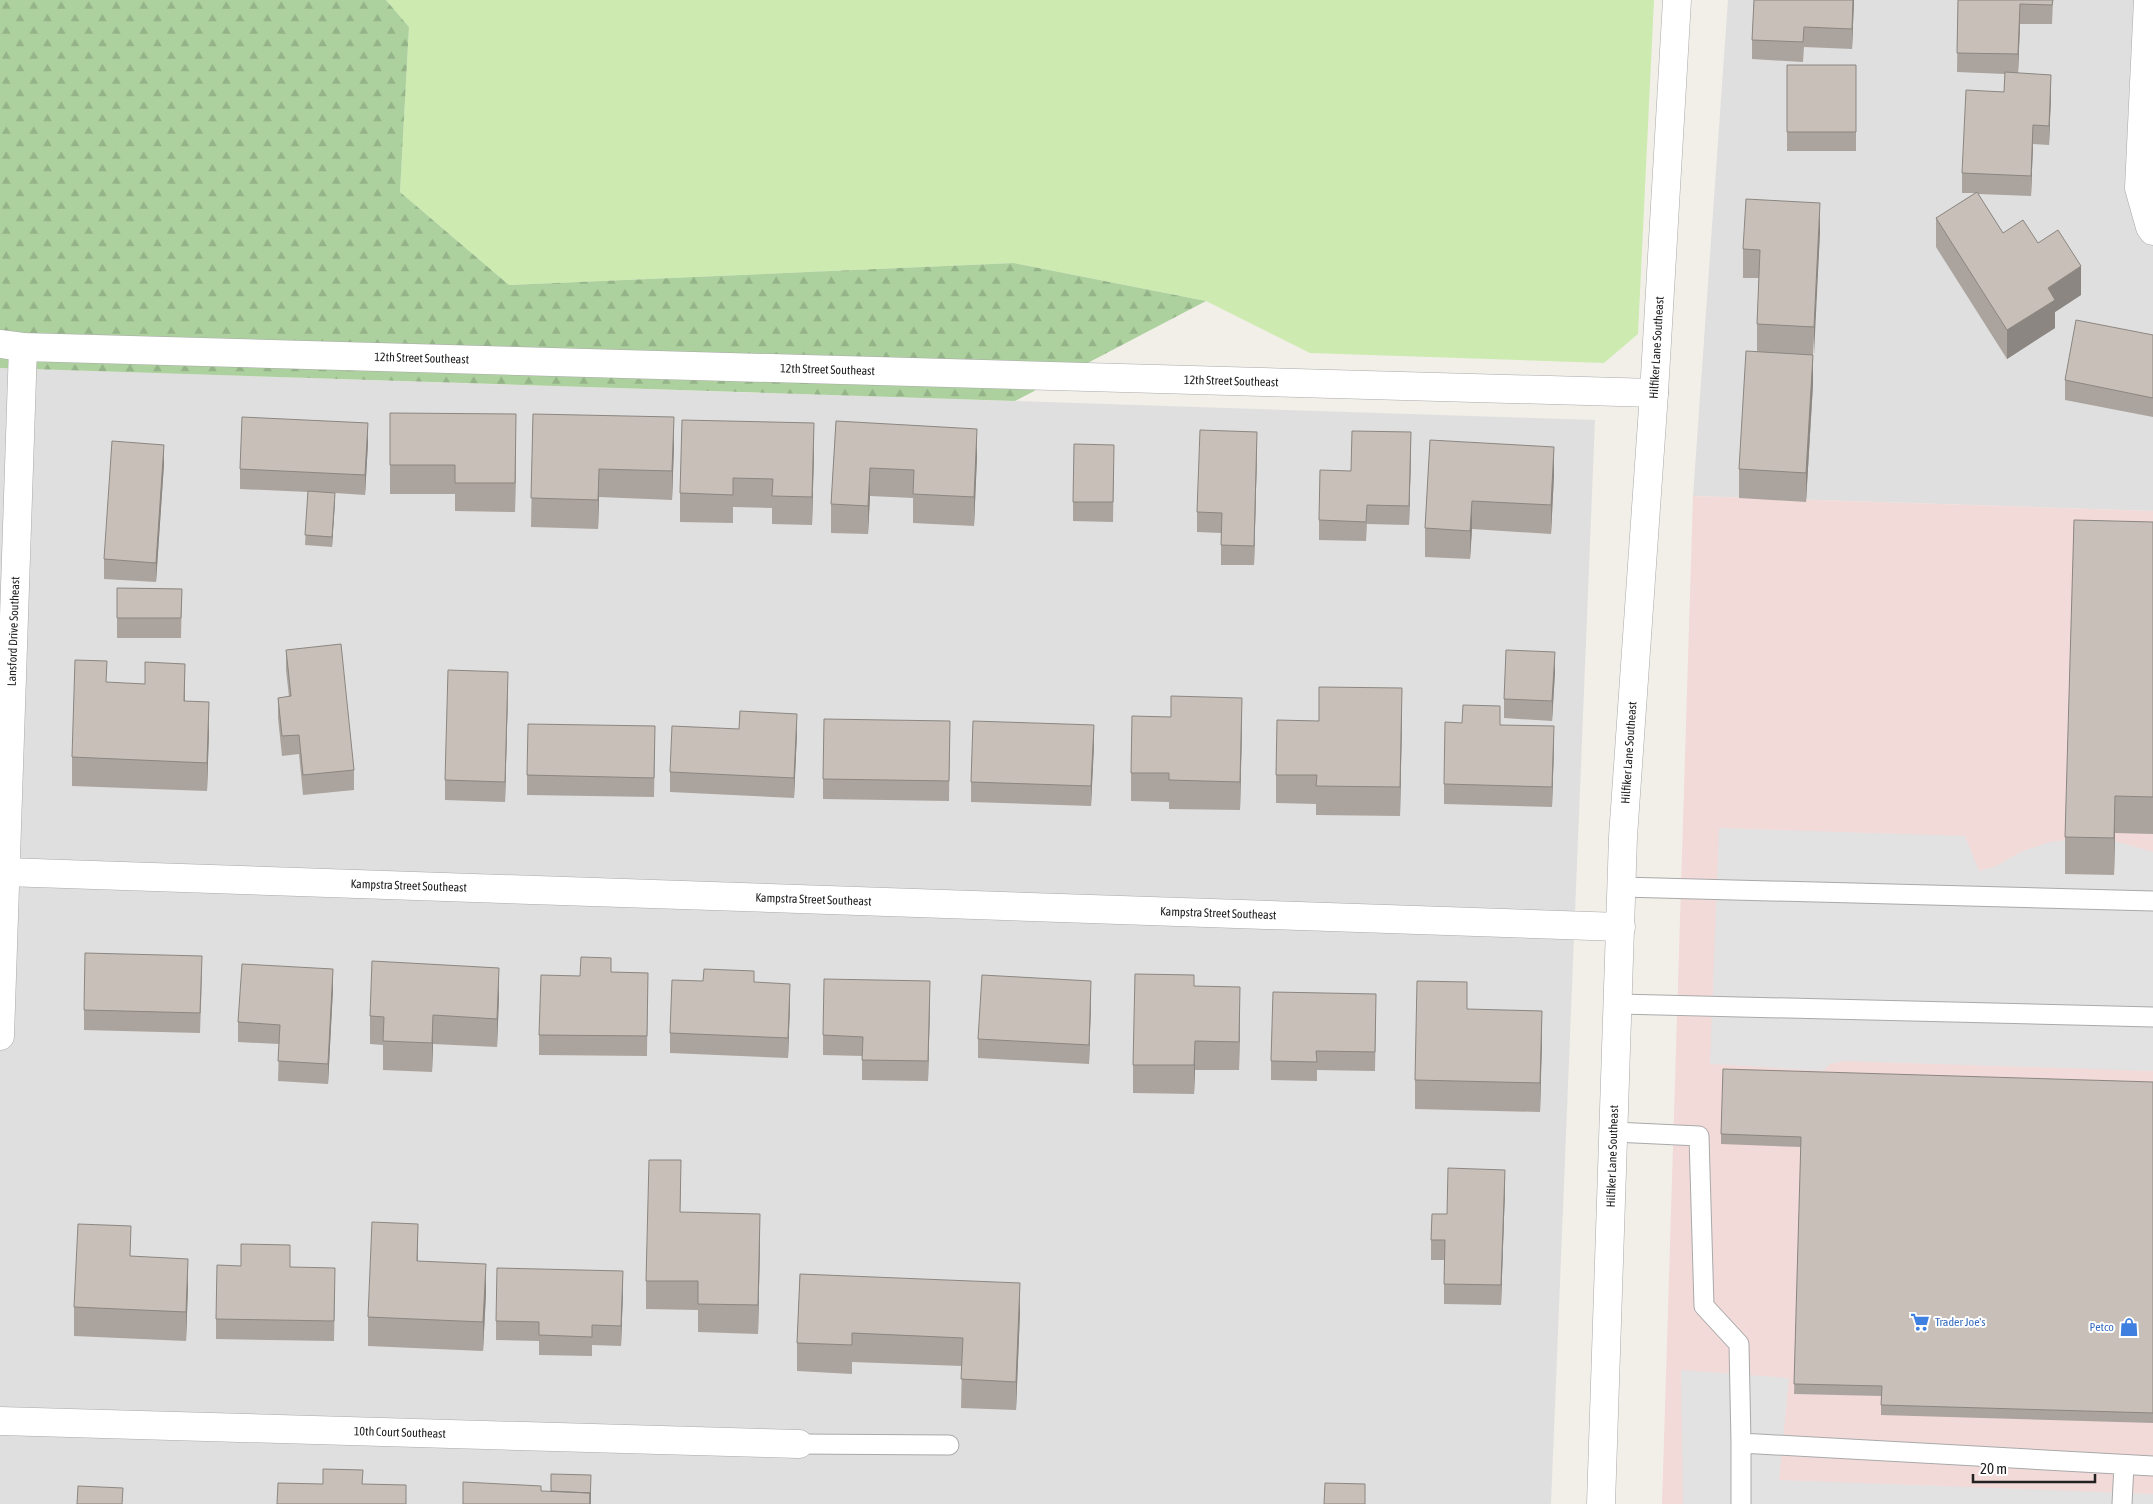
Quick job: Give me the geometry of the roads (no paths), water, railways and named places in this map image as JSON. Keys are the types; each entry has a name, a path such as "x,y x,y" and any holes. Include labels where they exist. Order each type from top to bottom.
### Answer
{"street":[{"name":"Hilfiker Lane Southeast","path":"1602,1504 1623,837 1654,393 1677,0"},
{"path":"2148,0 2139,188 2153,232"},
{"name":"12th Street Southeast","path":"12,346 1654,393"},
{"name":"Lansford Drive Southeast","path":"0,1036 5,872 12,346"},
{"name":"Kampstra Street Southeast","path":"5,872 1621,927"},
{"name":"10th Court Southeast","path":"0,1421 799,1444"}],"lane":[{"path":"1622,887 2153,901"},
{"path":"1619,1004 2153,1017"},
{"path":"1614,1132 1699,1136 1704,1306 1739,1344 1741,1504"},
{"path":"1741,1443 2153,1466"},
{"path":"799,1444 949,1445"},
{"path":"2122,1504 2124,1465"}],"place":[{"name":"Trader Joe's","path":"1920,1322"},
{"name":"Petco","path":"2129,1327"}]}
